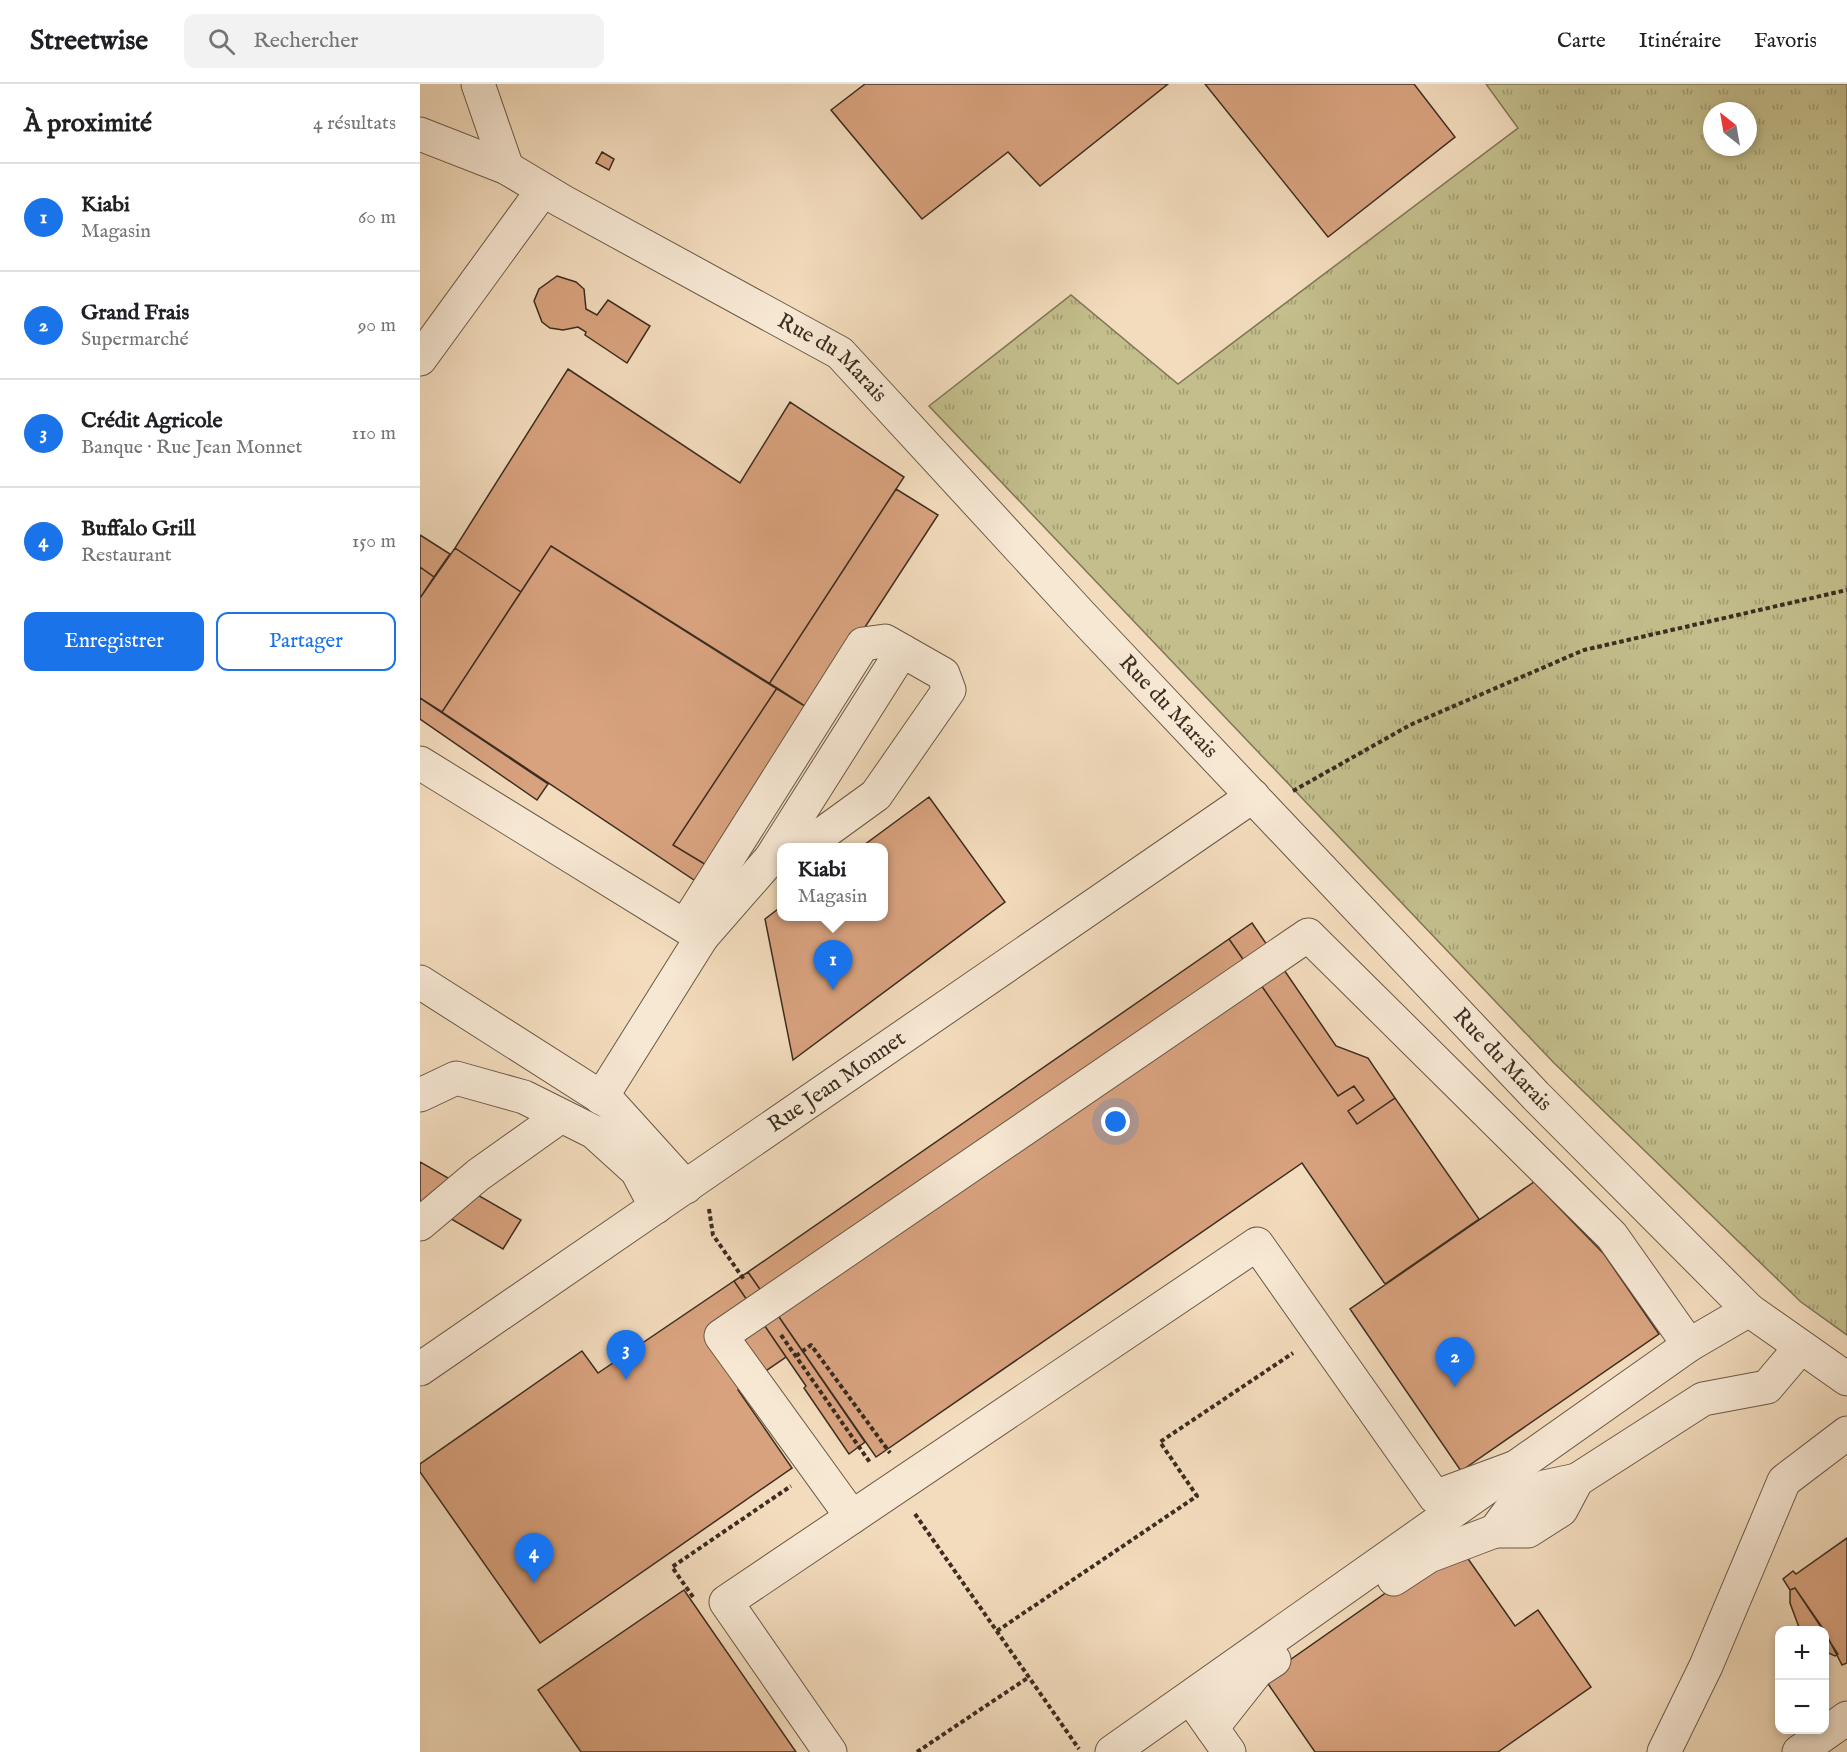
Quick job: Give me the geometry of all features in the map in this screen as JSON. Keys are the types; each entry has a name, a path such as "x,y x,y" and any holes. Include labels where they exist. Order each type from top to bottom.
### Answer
{"street":[{"path":"478,84 507,168"},
{"name":"Rue du Marais","path":"420,134 507,168 543,190 840,352 1258,802 1536,1096 1749,1310 1847,1379"},
{"path":"420,359 543,190"},
{"path":"602,1098 694,932 863,644 885,641 943,674 949,690 876,795 825,832 802,843"},
{"path":"788,843 902,651"},
{"path":"420,763 694,932"},
{"name":"Rue Jean Monnet","path":"420,1369 656,1207 1258,802"},
{"path":"694,932 777,857"},
{"path":"852,1517 721,1335 1308,935 1612,1236 1689,1345"},
{"path":"420,982 602,1098 695,1182"},
{"path":"420,1095 456,1078 524,1097 594,1132 637,1172 656,1207"},
{"path":"420,1224 477,1175 561,1116"},
{"path":"830,1752 726,1602 1257,1244 1435,1497 1516,1467"},
{"path":"1112,1752 1689,1345 1749,1310"},
{"path":"1190,1697 1221,1740 1257,1671 1429,1556 1495,1531 1528,1530 1544,1521 1561,1510 1577,1480 1703,1399 1767,1387 1800,1348"},
{"path":"1664,1752 1706,1666 1784,1481 1847,1433"},
{"path":"1799,1752 1847,1718"}],"path":[{"path":"1258,802 1410,725 1584,650 1847,590"},
{"path":"695,1182 713,1235 866,1457"},
{"path":"997,1631 1197,1496 1160,1442 1320,1335"},
{"path":"796,1356 811,1345 885,1448"},
{"path":"897,1488 1081,1752"},
{"path":"917,1752 1029,1677"}],"green space":[{"path":"1486,84 1847,84 1847,1335 1801,1302 1554,1063 929,406 1071,295 1178,384 1518,128"}],"building":[{"path":"865,84 1168,84 1040,186 1008,152 922,219 831,110"},
{"path":"1205,84 1414,84 1455,137 1328,237"},
{"path":"602,152 614,159 609,170 596,163"},
{"path":"557,276 576,282 584,289 586,309 597,315 608,300 650,326 627,363 585,335 586,332 578,327 563,330 550,328 542,322 534,301 539,289"},
{"path":"568,369 740,483 790,402 904,477 769,684 551,546 521,592 455,548"},
{"path":"896,489 938,515 811,710 769,684"},
{"path":"420,535 450,554 434,577 420,567"},
{"path":"551,546 777,688 673,845 708,866 697,882 442,712"},
{"path":"455,548 521,592 442,712 420,698 420,598"},
{"path":"420,567 434,577 420,598"},
{"path":"777,688 811,710 708,866 673,845"},
{"path":"420,698 548,784 537,800 420,719"},
{"path":"929,797 1005,902 793,1060 765,919 777,910 777,921 888,921 888,843 867,843"},
{"path":"1252,923 1336,1046 1368,1058 1395,1098 1357,1124 1348,1111 1364,1100 1354,1086 1338,1096 1229,939"},
{"path":"1229,939 1338,1096 1354,1086 1364,1100 1348,1111 1357,1124 1395,1098 1479,1219 1385,1284 1302,1163 876,1457 748,1272"},
{"path":"420,1162 521,1220 503,1249 420,1201"},
{"path":"1534,1182 1604,1254 1659,1334 1461,1471 1350,1309"},
{"path":"748,1272 865,1442 849,1454 804,1388 806,1386 734,1281"},
{"path":"734,1281 786,1357 738,1390 792,1468 540,1643 420,1472 420,1464 582,1351 598,1373"},
{"path":"1847,1538 1847,1663 1842,1665 1829,1640 1829,1626 1821,1626 1795,1588 1790,1590 1783,1579 1793,1571 1796,1574"},
{"path":"1457,1543 1515,1626 1538,1610 1591,1687 1498,1752 1315,1752 1264,1678"},
{"path":"1795,1588 1820,1626 1799,1626 1790,1603 1790,1590"},
{"path":"684,1590 796,1752 581,1752 538,1690"},
{"path":"1829,1640 1838,1654 1835,1656 1829,1653"}],"place":[{"name":"Kiabi","path":"833,990"},
{"name":"Crédit Agricole","path":"626,1380"},
{"name":"Grand Frais","path":"1455,1387"},
{"name":"Buffalo Grill","path":"534,1583"}]}
